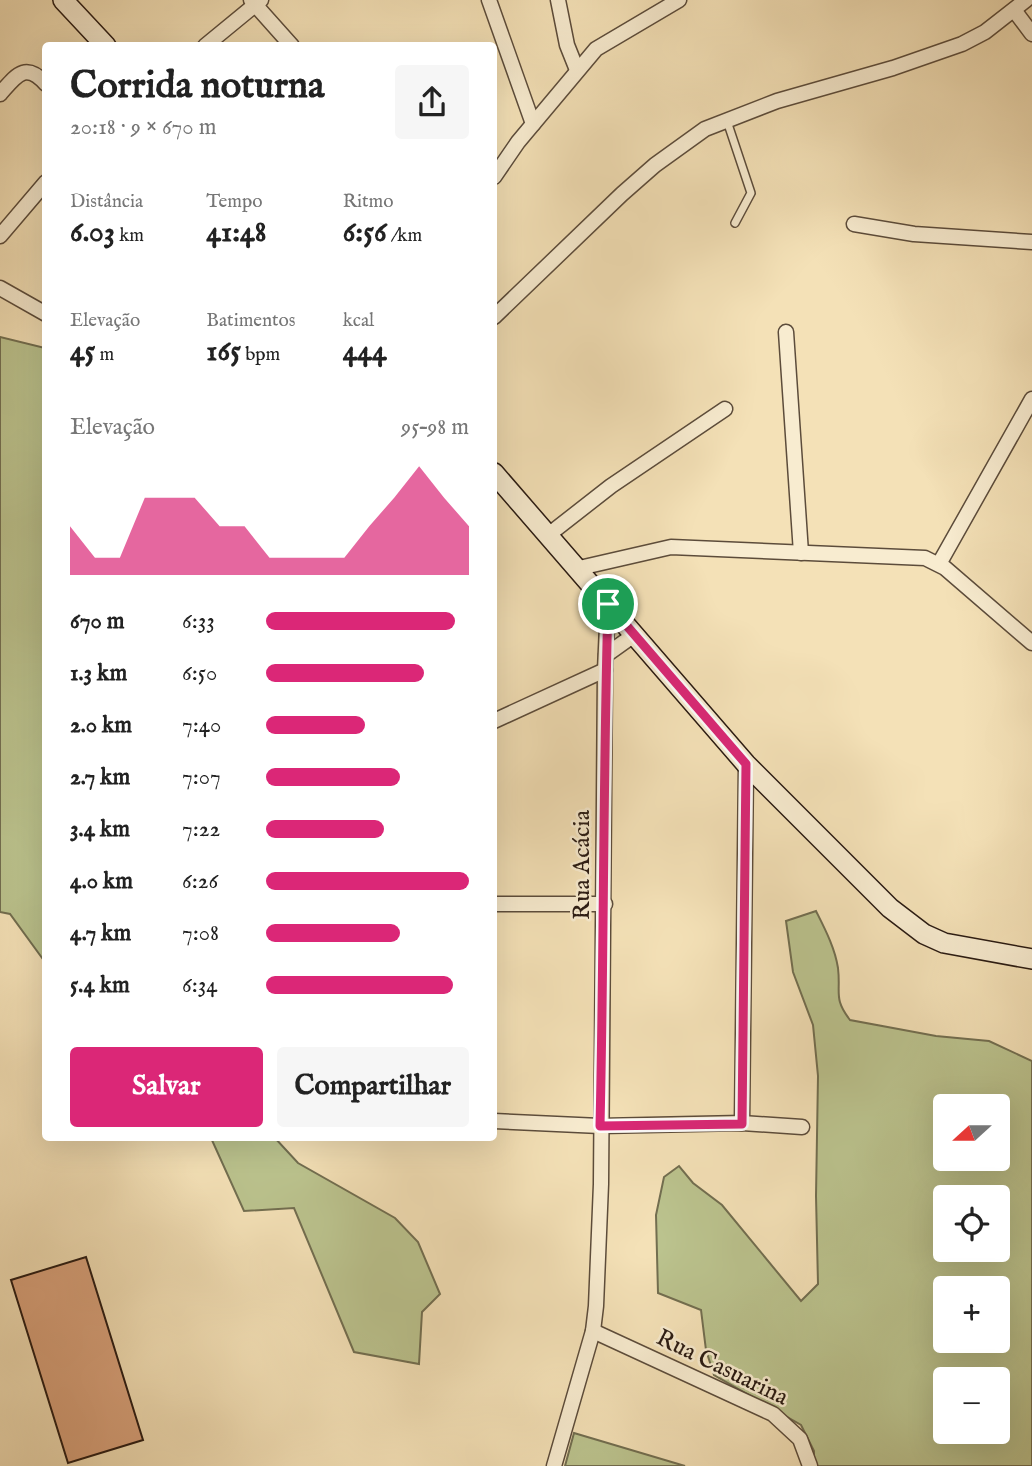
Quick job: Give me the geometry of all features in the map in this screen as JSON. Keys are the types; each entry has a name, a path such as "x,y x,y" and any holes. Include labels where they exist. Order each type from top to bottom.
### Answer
{"main road":[{"path":"63,0 102,42"},
{"path":"497,477 746,764 890,908 924,934 968,949 1032,959"}],"street":[{"path":"489,0 533,124"},
{"path":"558,0 568,45 577,70"},
{"path":"497,167 596,49 612,37 679,0"},
{"path":"497,314 655,165 705,129 777,101 931,56 985,32 1026,0"},
{"path":"210,42 256,2 289,42"},
{"path":"1014,10 1032,34"},
{"path":"0,94 15,76 26,72 36,74 42,79"},
{"path":"0,236 42,187"},
{"path":"853,224 904,233 1032,242"},
{"path":"0,288 42,312"},
{"path":"786,332 801,553"},
{"path":"939,564 1032,399"},
{"path":"547,536 611,486 726,409"},
{"path":"575,569 671,547 912,557 939,564 1032,643"},
{"name":"Rua Acácia","path":"600,1126 608,604"},
{"path":"497,719 606,662 634,635"},
{"path":"742,1124 746,764"},
{"path":"497,904 605,904"},
{"path":"497,1121 600,1126 742,1124 802,1127"},
{"path":"554,1466 593,1331 600,1218 600,1126"},
{"name":"Rua Casuarina","path":"593,1331 773,1414 800,1439 810,1466"}],"lane":[{"path":"726,120 751,193 735,223"}],"green space":[{"path":"0,337 42,347 42,958 10,914 0,912"},
{"path":"816,911 835,953 841,1006 850,1020 936,1036 989,1041 1032,1061 1032,1466 814,1466 814,1451 801,1425 714,1375 706,1350 701,1310 658,1293 656,1215 664,1177 679,1166 693,1183 722,1205 801,1301 818,1284 818,1076 813,1025 793,972 786,921"},
{"path":"212,1141 278,1141 298,1163 395,1218 418,1242 440,1294 422,1312 419,1364 354,1352 294,1208 244,1211"},
{"path":"574,1433 685,1466 565,1466"}],"building":[{"path":"86,1257 143,1440 68,1463 11,1280"}],"route":[{"path":"608,604 746,764 742,1124 600,1126 608,604"}]}
